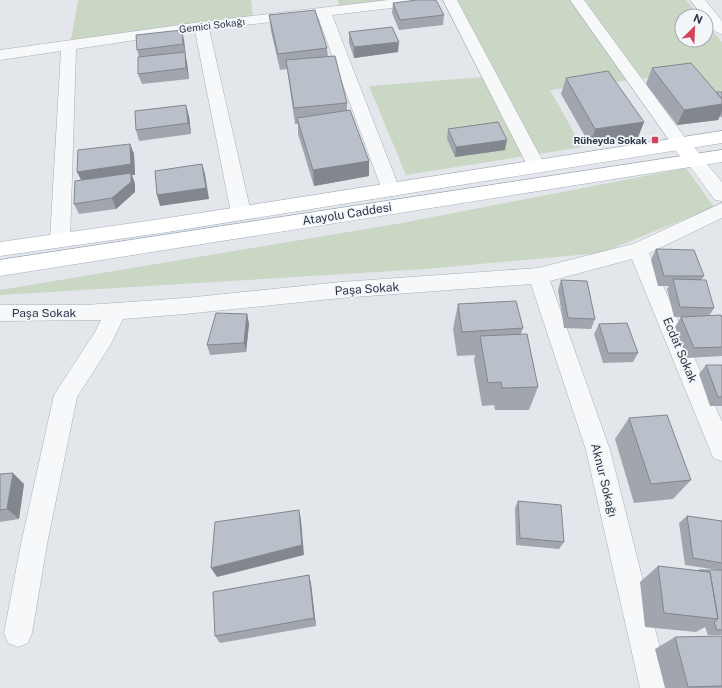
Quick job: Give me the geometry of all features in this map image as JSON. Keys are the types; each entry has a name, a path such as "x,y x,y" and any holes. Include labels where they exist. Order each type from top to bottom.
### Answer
{"main road":[{"name":"Atayolu Caddesi","path":"0,249 391,190 722,137"},
{"path":"680,144 694,160"},
{"name":"Atayolu Caddesi","path":"0,268 722,156"}],"street":[{"name":"Gemici Sokağı","path":"0,55 201,26 425,0"},
{"path":"450,0 537,167"},
{"path":"577,0 680,144"},
{"path":"697,0 722,30"},
{"path":"324,12 391,190"},
{"path":"201,26 241,213"},
{"path":"60,240 69,44"},
{"path":"694,160 722,195"},
{"name":"Paşa Sokak","path":"0,313 84,313 116,311 185,306 341,290 538,276 638,250 722,210"},
{"name":"Ecdat Sokak","path":"638,250 722,450"},
{"name":"Aknur Sokağı","path":"538,276 598,450 655,688"},
{"path":"18,633 34,544 66,395 104,338 116,311"}],"green space":[{"path":"78,0 251,0 253,17 71,40"},
{"path":"338,0 399,0 339,8"},
{"path":"455,0 686,0 693,8 674,8 674,48 714,48 714,32 722,42 722,95 709,97 690,73 550,90 582,147 406,175 369,86 496,76"},
{"path":"686,168 714,207 601,253 426,269 0,295 0,290 402,223"}],"building":[{"path":"417,0 436,0 444,15 400,20 393,3"},
{"path":"315,10 327,48 278,54 269,15"},
{"path":"392,27 399,42 354,47 349,32"},
{"path":"182,30 183,44 137,50 136,35"},
{"path":"185,52 186,68 138,74 138,57"},
{"path":"335,56 347,103 294,108 286,60"},
{"path":"691,63 722,99 722,104 684,110 652,68"},
{"path":"608,71 644,122 595,129 566,78"},
{"path":"716,92 722,92 722,99"},
{"path":"186,105 188,123 136,130 135,111"},
{"path":"350,110 369,161 313,170 297,118"},
{"path":"498,122 507,140 456,147 448,129"},
{"path":"130,144 131,164 77,172 78,150"},
{"path":"202,164 206,188 157,195 155,171"},
{"path":"131,173 131,182 112,198 74,204 75,181"},
{"path":"656,249 694,250 704,276 664,276"},
{"path":"673,279 706,280 714,308 680,307"},
{"path":"561,280 587,281 595,319 568,318"},
{"path":"516,301 523,328 462,332 458,304"},
{"path":"216,313 247,314 244,343 207,345"},
{"path":"721,315 722,347 694,348 681,317"},
{"path":"627,323 638,353 608,353 599,324"},
{"path":"527,334 538,387 502,388 501,382 488,383 480,336"},
{"path":"706,365 722,365 722,397 718,397"},
{"path":"667,415 691,480 651,484 629,418"},
{"path":"13,473 7,509 0,510 0,474"},
{"path":"518,501 561,505 564,542 520,538"},
{"path":"299,510 302,545 211,568 215,522"},
{"path":"687,516 722,521 722,563 693,558"},
{"path":"658,566 710,572 718,619 664,613"},
{"path":"699,570 722,570 722,630 717,630 714,622 718,619 710,572"},
{"path":"309,575 314,618 215,636 213,592"},
{"path":"722,636 722,686 688,687 675,637"}],"place":[{"name":"Rüheyda Sokak","path":"655,140"}]}
